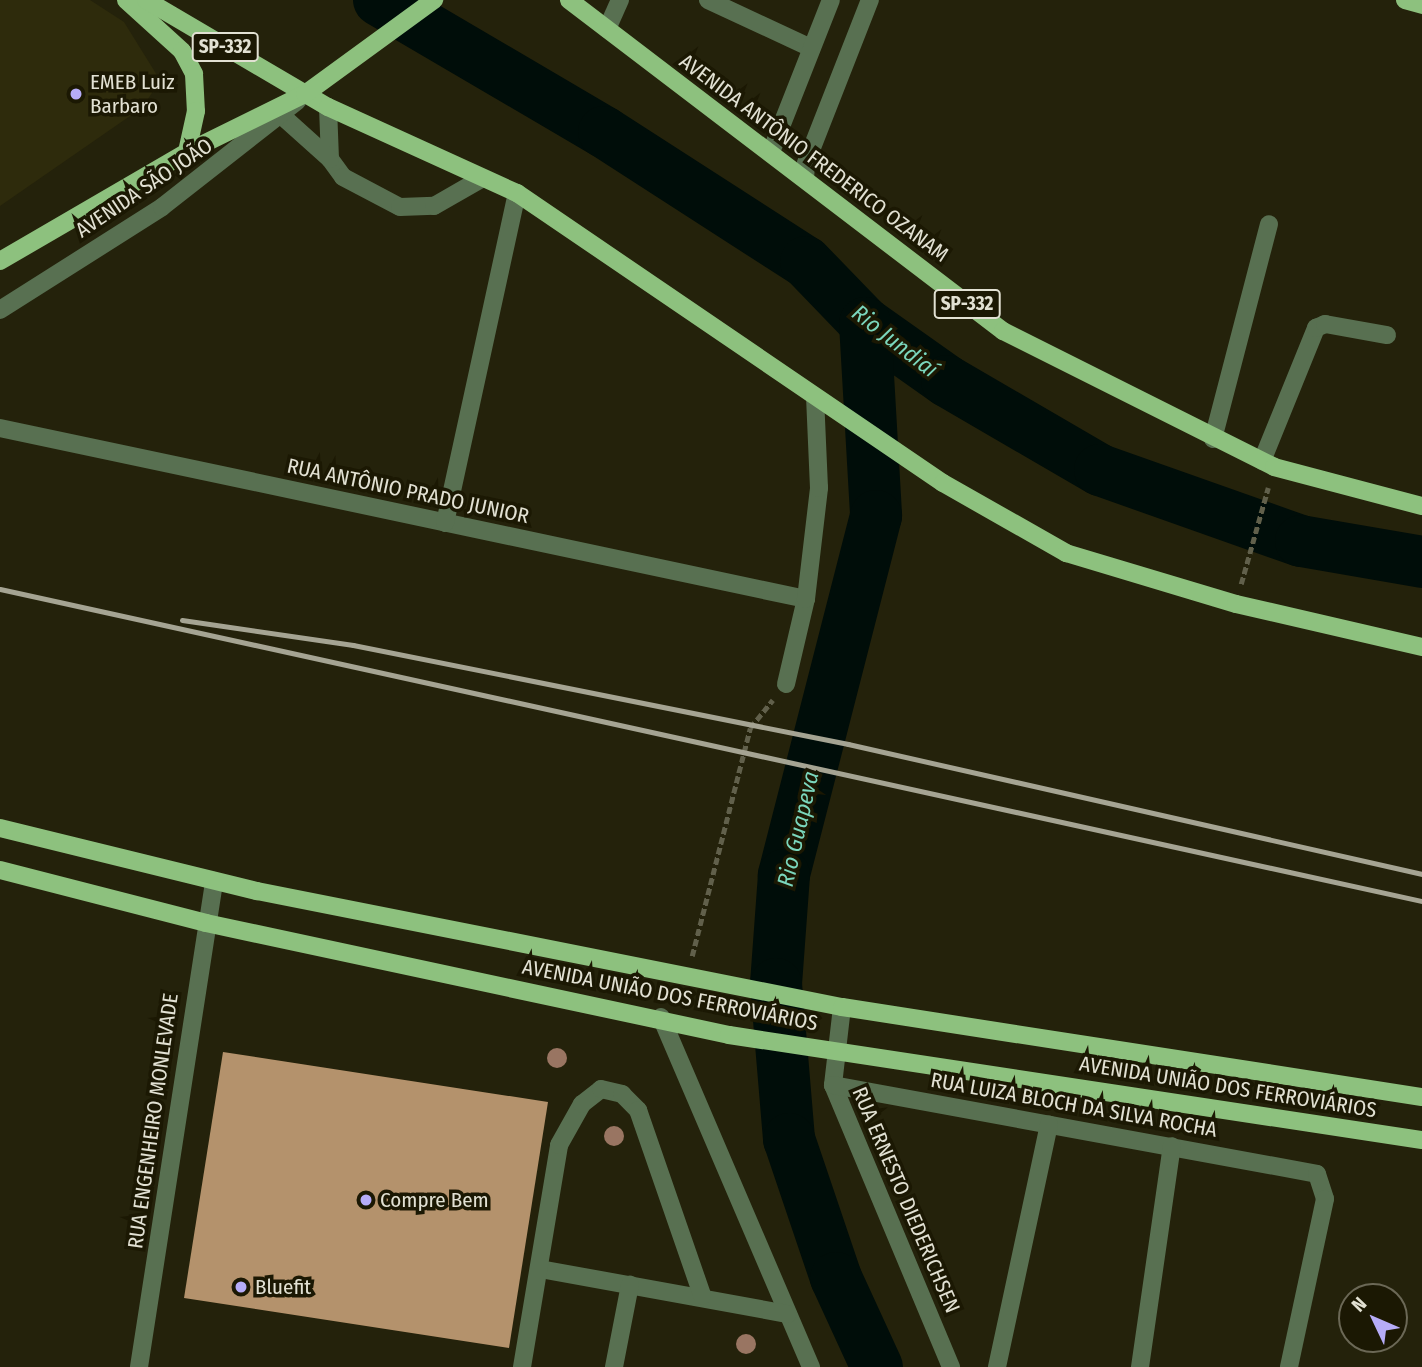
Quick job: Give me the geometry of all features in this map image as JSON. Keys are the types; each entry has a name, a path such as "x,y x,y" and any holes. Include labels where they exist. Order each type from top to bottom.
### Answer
{"main road":[{"path":"126,0 182,51 194,74 196,111 187,152"},
{"name":"SP-332","path":"146,0 328,107 481,179 517,193 943,483 1066,553 1236,604 1422,647"},
{"name":"AVENIDA SÃO JOÃO","path":"0,261 187,152 305,94 352,65 434,0"},
{"name":"AVENIDA ANTÔNIO FREDERICO OZANAM","path":"569,0 1003,331 1213,439 1268,464 1422,506"},
{"path":"1405,0 1422,5"},
{"name":"AVENIDA UNIÃO DOS FERROVIÁRIOS","path":"0,828 214,881 802,996 842,1007 1422,1097"},
{"name":"AVENIDA UNIÃO DOS FERROVIÁRIOS","path":"0,870 206,923 661,1017 729,1035 1422,1140"}],"street":[{"path":"607,29 620,0"},
{"path":"708,0 811,48"},
{"path":"771,152 831,0"},
{"path":"805,179 870,0"},
{"name":"AVENIDA SÃO JOÃO","path":"0,310 162,207 305,94"},
{"path":"328,107 330,159"},
{"path":"281,115 330,159 343,177 400,207 434,206 481,179"},
{"path":"445,523 517,193"},
{"path":"1213,439 1269,224"},
{"path":"1268,464 1316,328 1325,324 1387,335"},
{"path":"786,684 806,599 819,488 814,397"},
{"name":"RUA ANTÔNIO PRADO JUNIOR","path":"0,428 806,599"},
{"name":"RUA ENGENHEIRO MONLEVADE","path":"139,1367 214,881"},
{"name":"RUA ERNESTO DIEDERICHSEN","path":"842,1007 832,1050 833,1085 951,1367"},
{"path":"661,1017 811,1367"},
{"name":"RUA LUIZA BLOCH DA SILVA ROCHA","path":"833,1085 1307,1170 1325,1184 1325,1199 1289,1367"},
{"path":"522,1367 559,1144 582,1104 601,1089 622,1094 638,1110 702,1295"},
{"path":"997,1367 1049,1125"},
{"path":"1140,1367 1172,1146"},
{"path":"540,1269 702,1295 788,1314"},
{"path":"614,1367 630,1285"}],"path":[{"path":"1236,604 1268,464"},
{"path":"687,974 750,728 786,684"}],"shaded area":[{"name":"EMEB Luiz Barbaro","path":"0,0 90,0 124,22 160,80 143,107 0,206"}],"building":[{"name":"Compre Bem","path":"223,1052 548,1102 509,1348 184,1298"}],"waterway":[{"name":"Rio Jundiaí","path":"379,0 604,132 806,262 865,323 947,381 1100,470 1301,541 1422,562"},
{"name":"Rio Guapeva","path":"865,323 876,516 784,875 776,984 789,1139 836,1278 877,1367"}],"railway":[{"path":"0,589 1422,901"},
{"path":"182,620 353,645 848,744 1422,874"}],"place":[{"name":"EMEB Luiz Barbaro","path":"76,94"},
{"name":"Compre Bem","path":"366,1200"},
{"name":"Bluefit","path":"241,1287"}]}
